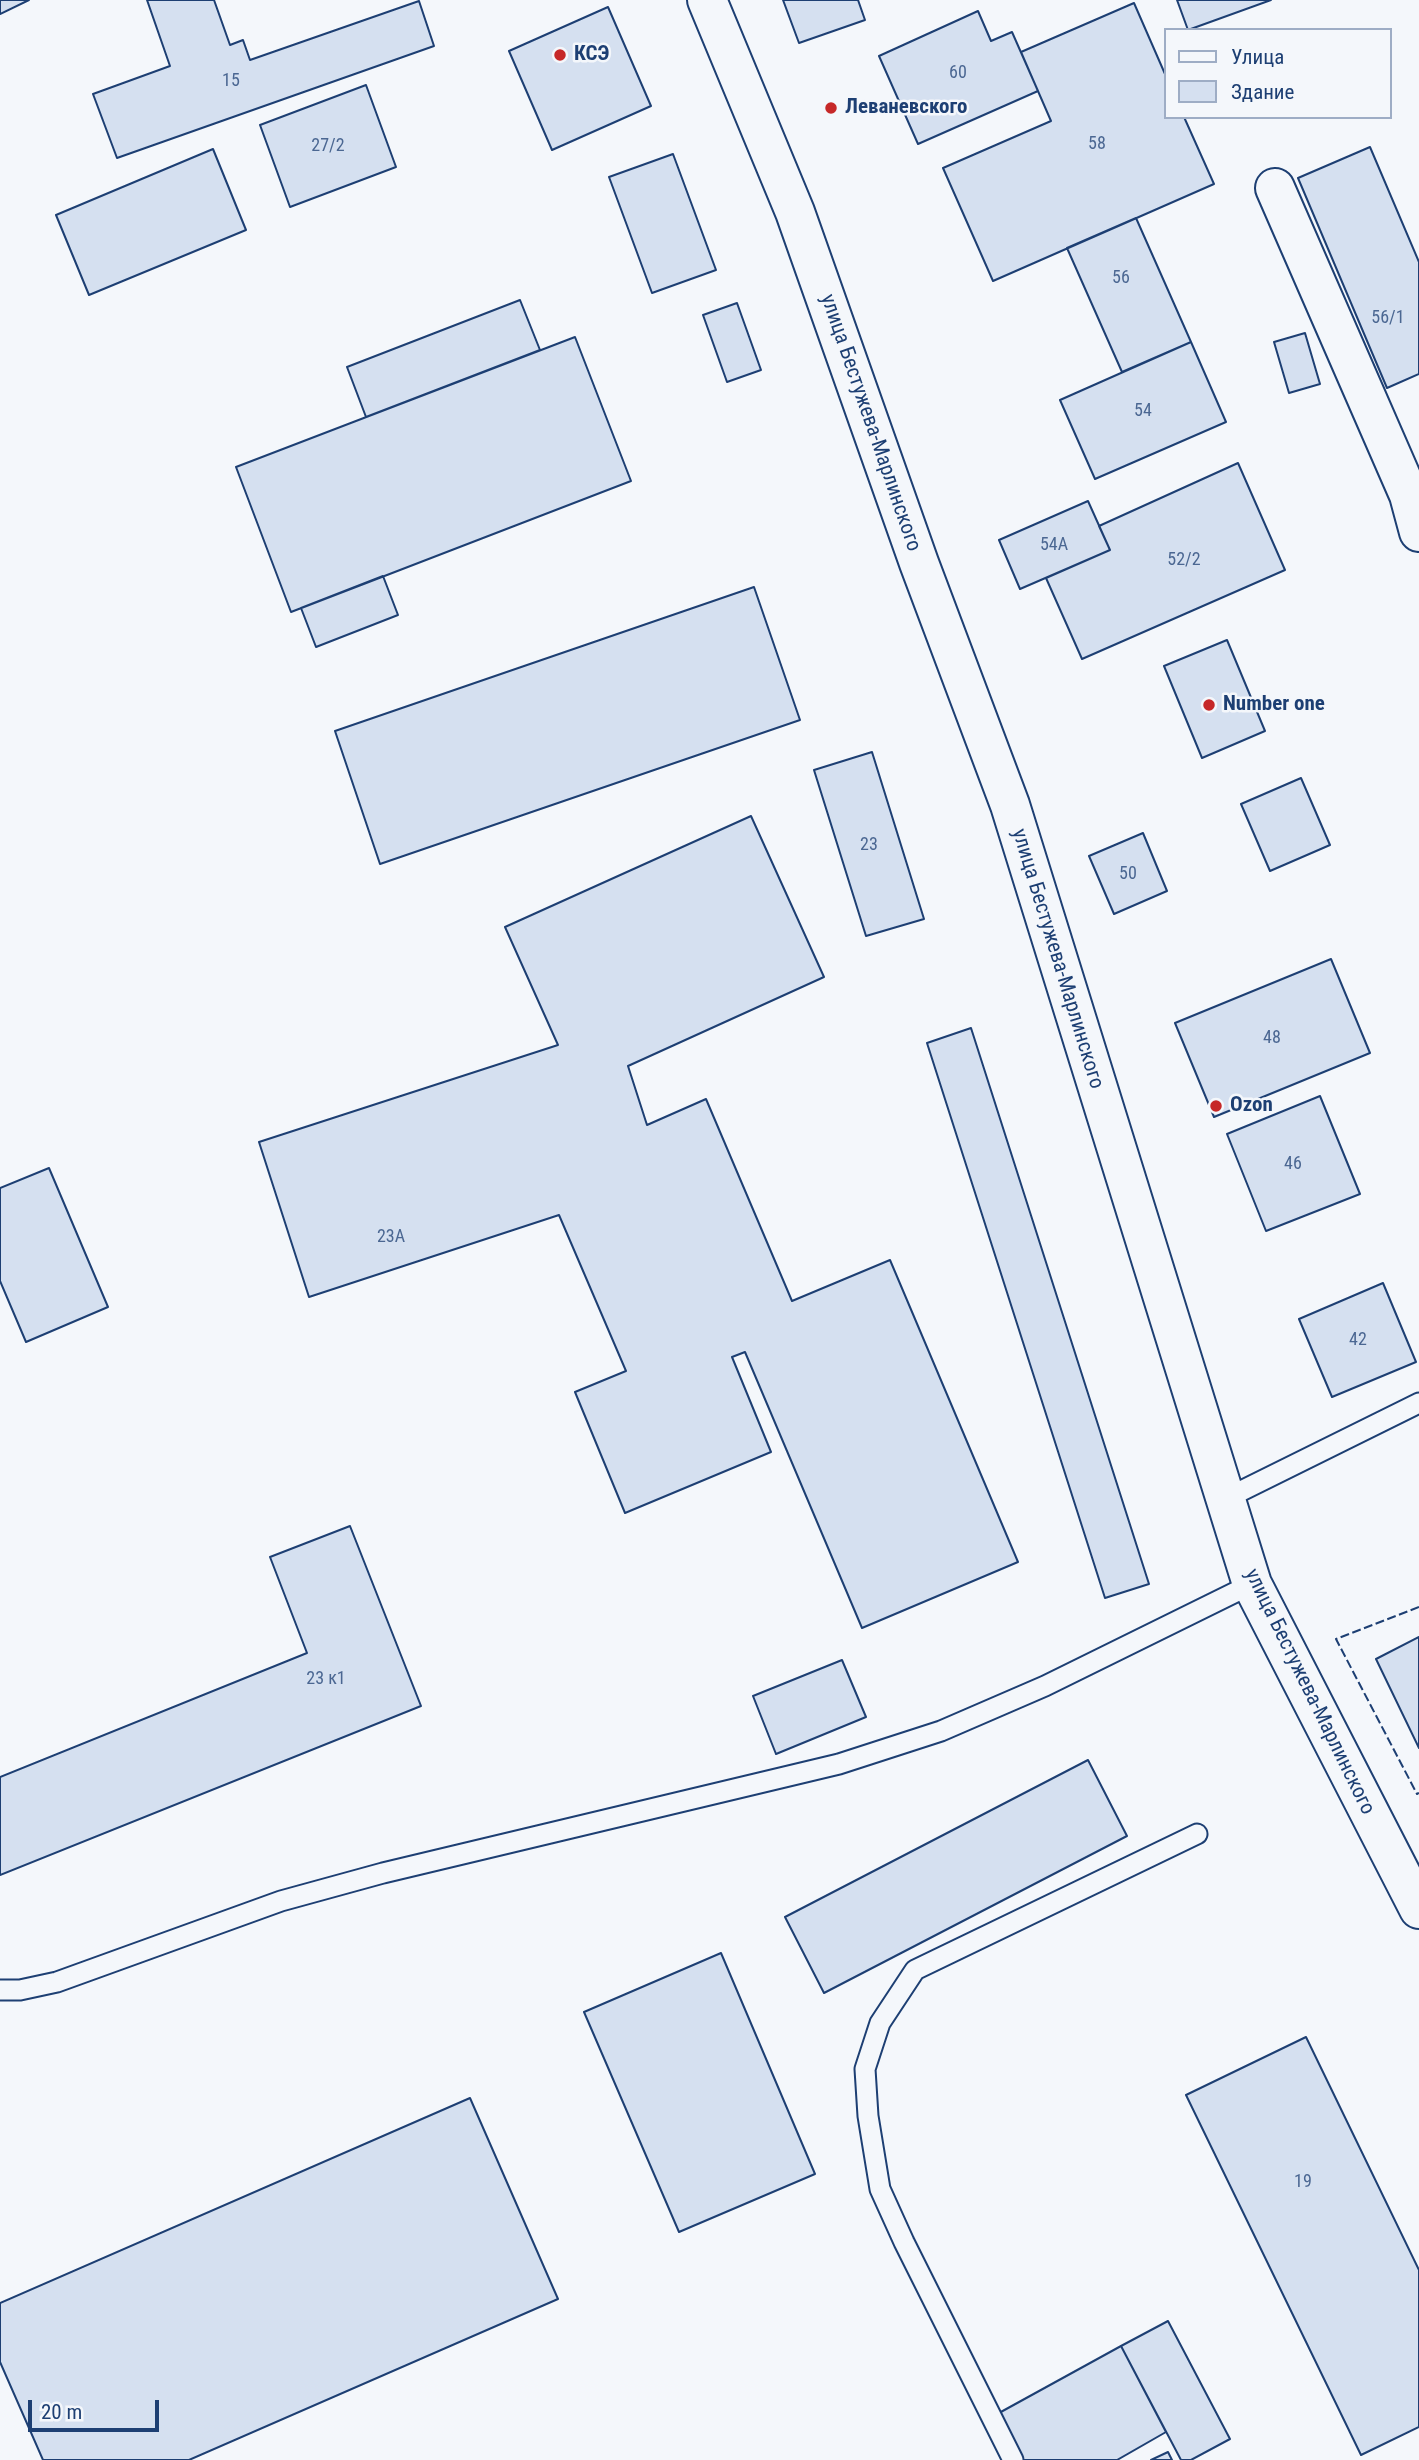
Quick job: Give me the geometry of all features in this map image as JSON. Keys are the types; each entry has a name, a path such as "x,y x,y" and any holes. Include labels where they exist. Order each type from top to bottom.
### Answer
{"street":[{"name":"улица Бестужева-Марлинского","path":"707,0 795,212 919,563 1010,805 1252,1584 1419,1909"},
{"path":"1275,188 1409,495 1419,532"}],"lane":[{"path":"1224,1499 1419,1403"},
{"path":"0,1990 20,1990 57,1982 281,1901 383,1873 839,1764 941,1731 1033,1691 1252,1584"},
{"path":"1013,2460 880,2189 868,2116 865,2069 880,2023 915,1970 1197,1834"}],"building":[{"path":"0,0 29,0 0,14"},
{"path":"147,0 214,0 230,45 243,40 250,60 419,1 434,46 117,158 93,94 170,66"},
{"path":"783,0 858,0 865,20 799,43"},
{"path":"1177,0 1271,0 1194,28 1187,28"},
{"path":"1134,3 1164,72 1164,119 1185,119 1214,184 993,281 943,168 1051,121 1021,52"},
{"path":"608,7 651,106 552,150 509,51"},
{"path":"978,11 991,41 1012,32 1038,91 918,144 879,56"},
{"path":"366,85 396,167 290,207 260,125"},
{"path":"1370,147 1419,262 1419,374 1387,388 1298,178"},
{"path":"213,149 246,230 89,295 56,215"},
{"path":"673,154 716,270 652,293 609,177"},
{"path":"1136,218 1191,342 1122,372 1067,248"},
{"path":"520,300 540,350 366,417 347,367"},
{"path":"737,303 761,370 727,382 703,315"},
{"path":"1305,333 1320,384 1289,393 1274,342"},
{"path":"575,337 631,481 291,612 236,467"},
{"path":"1191,342 1226,422 1095,479 1060,400"},
{"path":"1238,463 1285,570 1082,659 1046,578 1110,550 1099,526"},
{"path":"1088,501 1110,550 1020,589 999,540"},
{"path":"383,576 398,615 316,647 301,608"},
{"path":"754,587 800,720 380,864 335,731"},
{"path":"1227,640 1265,731 1202,758 1164,666"},
{"path":"872,752 924,919 866,936 814,770"},
{"path":"1301,778 1330,845 1270,871 1241,804"},
{"path":"751,816 824,977 628,1066 647,1125 706,1099 792,1301 890,1260 1018,1562 862,1628 745,1352 732,1357 771,1452 625,1513 575,1392 626,1371 559,1215 309,1297 259,1142 558,1045 505,927"},
{"path":"1143,833 1167,891 1114,914 1089,856"},
{"path":"1331,959 1370,1053 1214,1117 1175,1023"},
{"path":"971,1028 1149,1584 1105,1598 927,1043"},
{"path":"1320,1096 1360,1194 1266,1231 1227,1134"},
{"path":"49,1168 108,1307 26,1342 0,1281 0,1188"},
{"path":"1383,1283 1416,1362 1332,1397 1299,1319"},
{"path":"350,1526 421,1706 0,1875 0,1777 307,1653 270,1557"},
{"path":"1419,1637 1419,1748 1376,1659"},
{"path":"842,1660 866,1717 776,1754 753,1696"},
{"path":"1088,1760 1127,1836 824,1993 785,1917"},
{"path":"721,1953 815,2174 679,2232 584,2012"},
{"path":"1306,2037 1419,2270 1419,2427 1361,2455 1186,2095"},
{"path":"470,2098 558,2299 189,2460 43,2460 0,2362 0,2303"},
{"path":"1168,2321 1230,2439 1191,2460 1181,2460 1121,2346"},
{"path":"1121,2346 1166,2432 1117,2460 1023,2460 999,2413"},
{"path":"1168,2452 1172,2460 1151,2460"}],"fence":[{"path":"1419,1607 1336,1639 1417,1794 1419,1793"}],"place":[{"name":"КСЭ","path":"560,55"},
{"name":"Леваневского","path":"831,108"},
{"name":"Number one","path":"1209,705"},
{"name":"Ozon","path":"1216,1106"}]}
